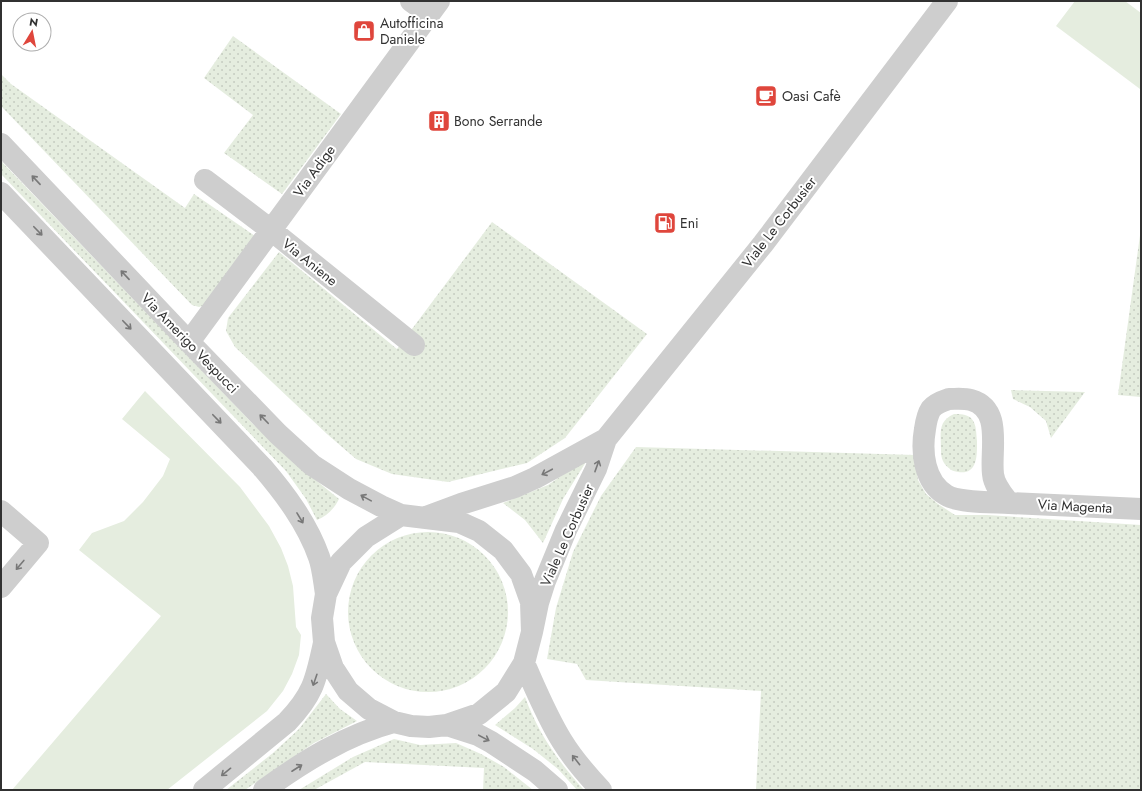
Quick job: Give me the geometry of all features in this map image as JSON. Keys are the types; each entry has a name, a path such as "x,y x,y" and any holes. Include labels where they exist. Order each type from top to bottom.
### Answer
{"street":[{"path":"411,1 434,8"},
{"name":"Viale Le Corbusier","path":"532,632 538,603 548,574 566,530 596,468 606,439 763,244 947,1"},
{"name":"Via Adige","path":"189,342 434,8"},
{"name":"Via Amerigo Vespucci","path":"1,144 278,434 312,465 349,489 401,515 459,522 480,531 503,550 521,574 531,602 532,632"},
{"name":"Via Aniene","path":"205,180 414,345"},
{"path":"1,193 262,467 287,497 306,529 320,558 326,594"},
{"name":"Via Magenta","path":"1009,503 996,485 993,474 993,430 992,420 987,410 980,403 971,400 949,399 939,402 927,416 923,438 924,463 933,484 948,496 958,499 1009,503 1141,509"},
{"name":"Viale Le Corbusier","path":"425,517 535,478 606,439"},
{"path":"1,511 38,543 1,587"},
{"path":"401,515 366,537 341,562 326,594 322,618 324,642 332,668 348,691 369,710 394,722 411,726 429,727 447,726 479,714 506,692 524,663 532,632"},
{"path":"204,790 282,727 299,710 316,677 324,642"},
{"path":"524,663 552,724 576,761 601,790"},
{"path":"264,790 323,751 367,730 394,722"},
{"path":"447,726 478,735 491,742 535,770 557,790"}],"shaded area":[{"path":"1075,1 1125,1 1141,13 1140,89 1056,26"},
{"path":"233,36 341,114 282,194 224,153 253,115 204,78"},
{"path":"1,74 11,84 185,208 194,194 255,236 205,305 199,307 192,305 1,106"},
{"path":"1,161 252,423 302,469 339,499 330,512 317,520 306,499 286,471 1,174"},
{"path":"492,222 647,334 565,438 527,463 448,482 392,474 356,459 327,434 235,347 226,331 228,318 279,252 397,349"},
{"path":"1141,228 1141,397 1118,395"},
{"path":"1011,390 1085,392 1051,438 1046,421 1030,407 1013,399"},
{"path":"145,391 240,487 269,526 281,548 288,566 293,586 296,627 301,635 299,655 292,674 283,691 267,711 167,790 12,790 161,616 79,550 92,533 124,521 143,502 163,476 170,459 122,419"},
{"path":"954,414 961,414 971,418 976,429 977,446 975,463 973,467 965,472 951,470 944,463 941,456 942,425 945,420"},
{"path":"636,447 915,455 918,480 926,494 955,515 987,515 1141,525 1141,790 756,790 761,691 586,680 577,664 547,659 556,608 573,552 601,496"},
{"path":"589,457 563,499 543,543 525,520 503,503 548,485"},
{"path":"420,532 436,532 459,538 485,555 502,581 508,604 508,620 502,643 485,669 459,686 436,692 420,692 397,686 377,674 366,663 354,643 348,620 348,604 354,581 366,561 377,550 397,538"},
{"path":"326,694 340,709 357,721 314,743 245,790 226,790 273,753 299,729"},
{"path":"525,697 536,723 550,747 584,790 577,790 558,769 533,749 495,725 515,708"},
{"path":"394,739 420,745 456,743 481,754 504,767 533,790 483,790 484,768 365,762 314,790 299,790 353,757"}],"place":[{"name":"Autofficina Daniele","path":"364,31"},
{"name":"Oasi Cafè","path":"766,96"},
{"name":"Bono Serrande","path":"439,121"},
{"name":"Eni","path":"665,223"}]}
